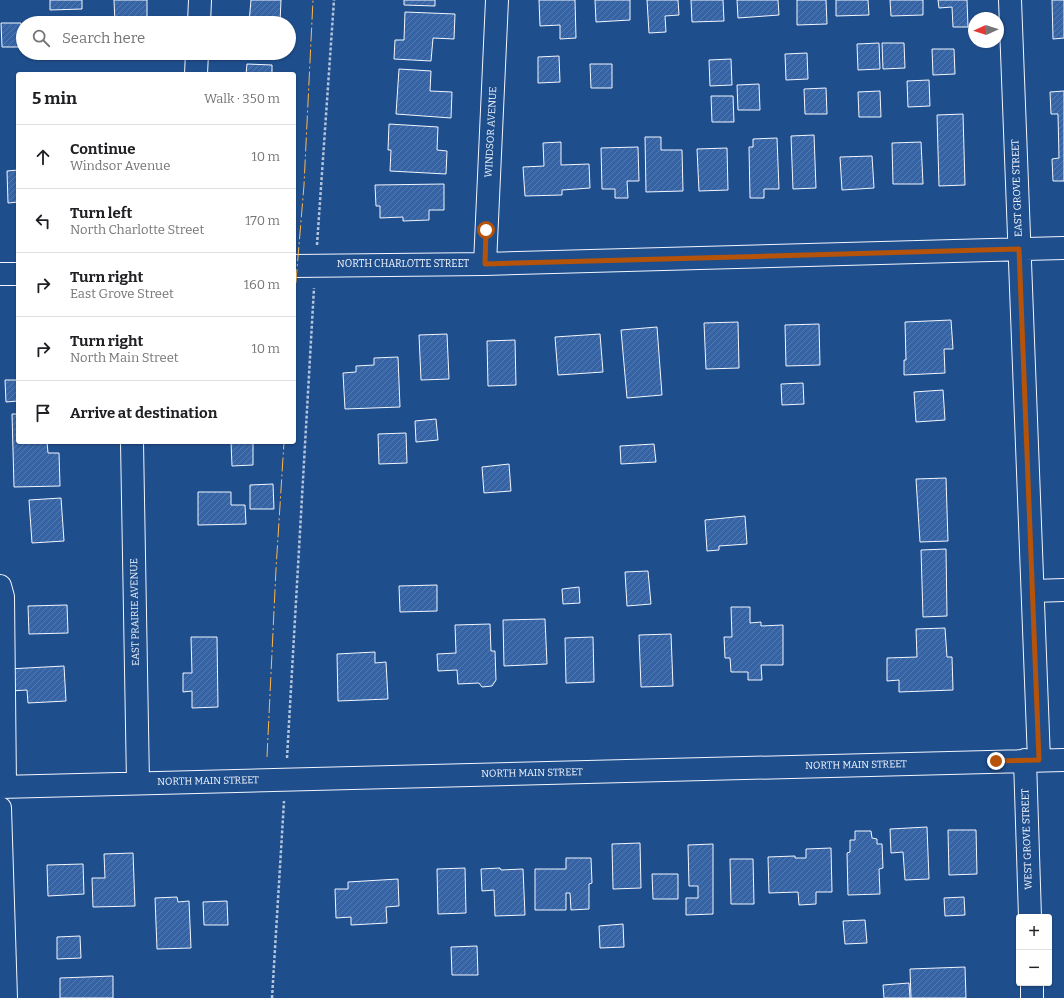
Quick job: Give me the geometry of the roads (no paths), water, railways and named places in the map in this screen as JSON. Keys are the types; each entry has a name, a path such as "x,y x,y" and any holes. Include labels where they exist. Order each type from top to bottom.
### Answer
{"street":[{"path":"199,16 200,0"},
{"name":"WINDSOR AVENUE","path":"485,264 497,0"},
{"name":"EAST GROVE STREET","path":"1010,0 1032,590 1032,760"},
{"path":"196,72 197,60"},
{"name":"NORTH CHARLOTTE STREET","path":"296,266 485,264 1064,248"},
{"path":"0,274 16,274"},
{"name":"EAST PRAIRIE AVENUE","path":"132,444 138,783"},
{"path":"0,586 3,597 3,786"},
{"path":"1032,590 1064,590"},
{"name":"WEST GROVE STREET","path":"1030,914 1032,760"},
{"name":"NORTH MAIN STREET","path":"3,786 1064,760"},
{"path":"0,808 6,998"},
{"path":"1032,986 1032,998"}]}
